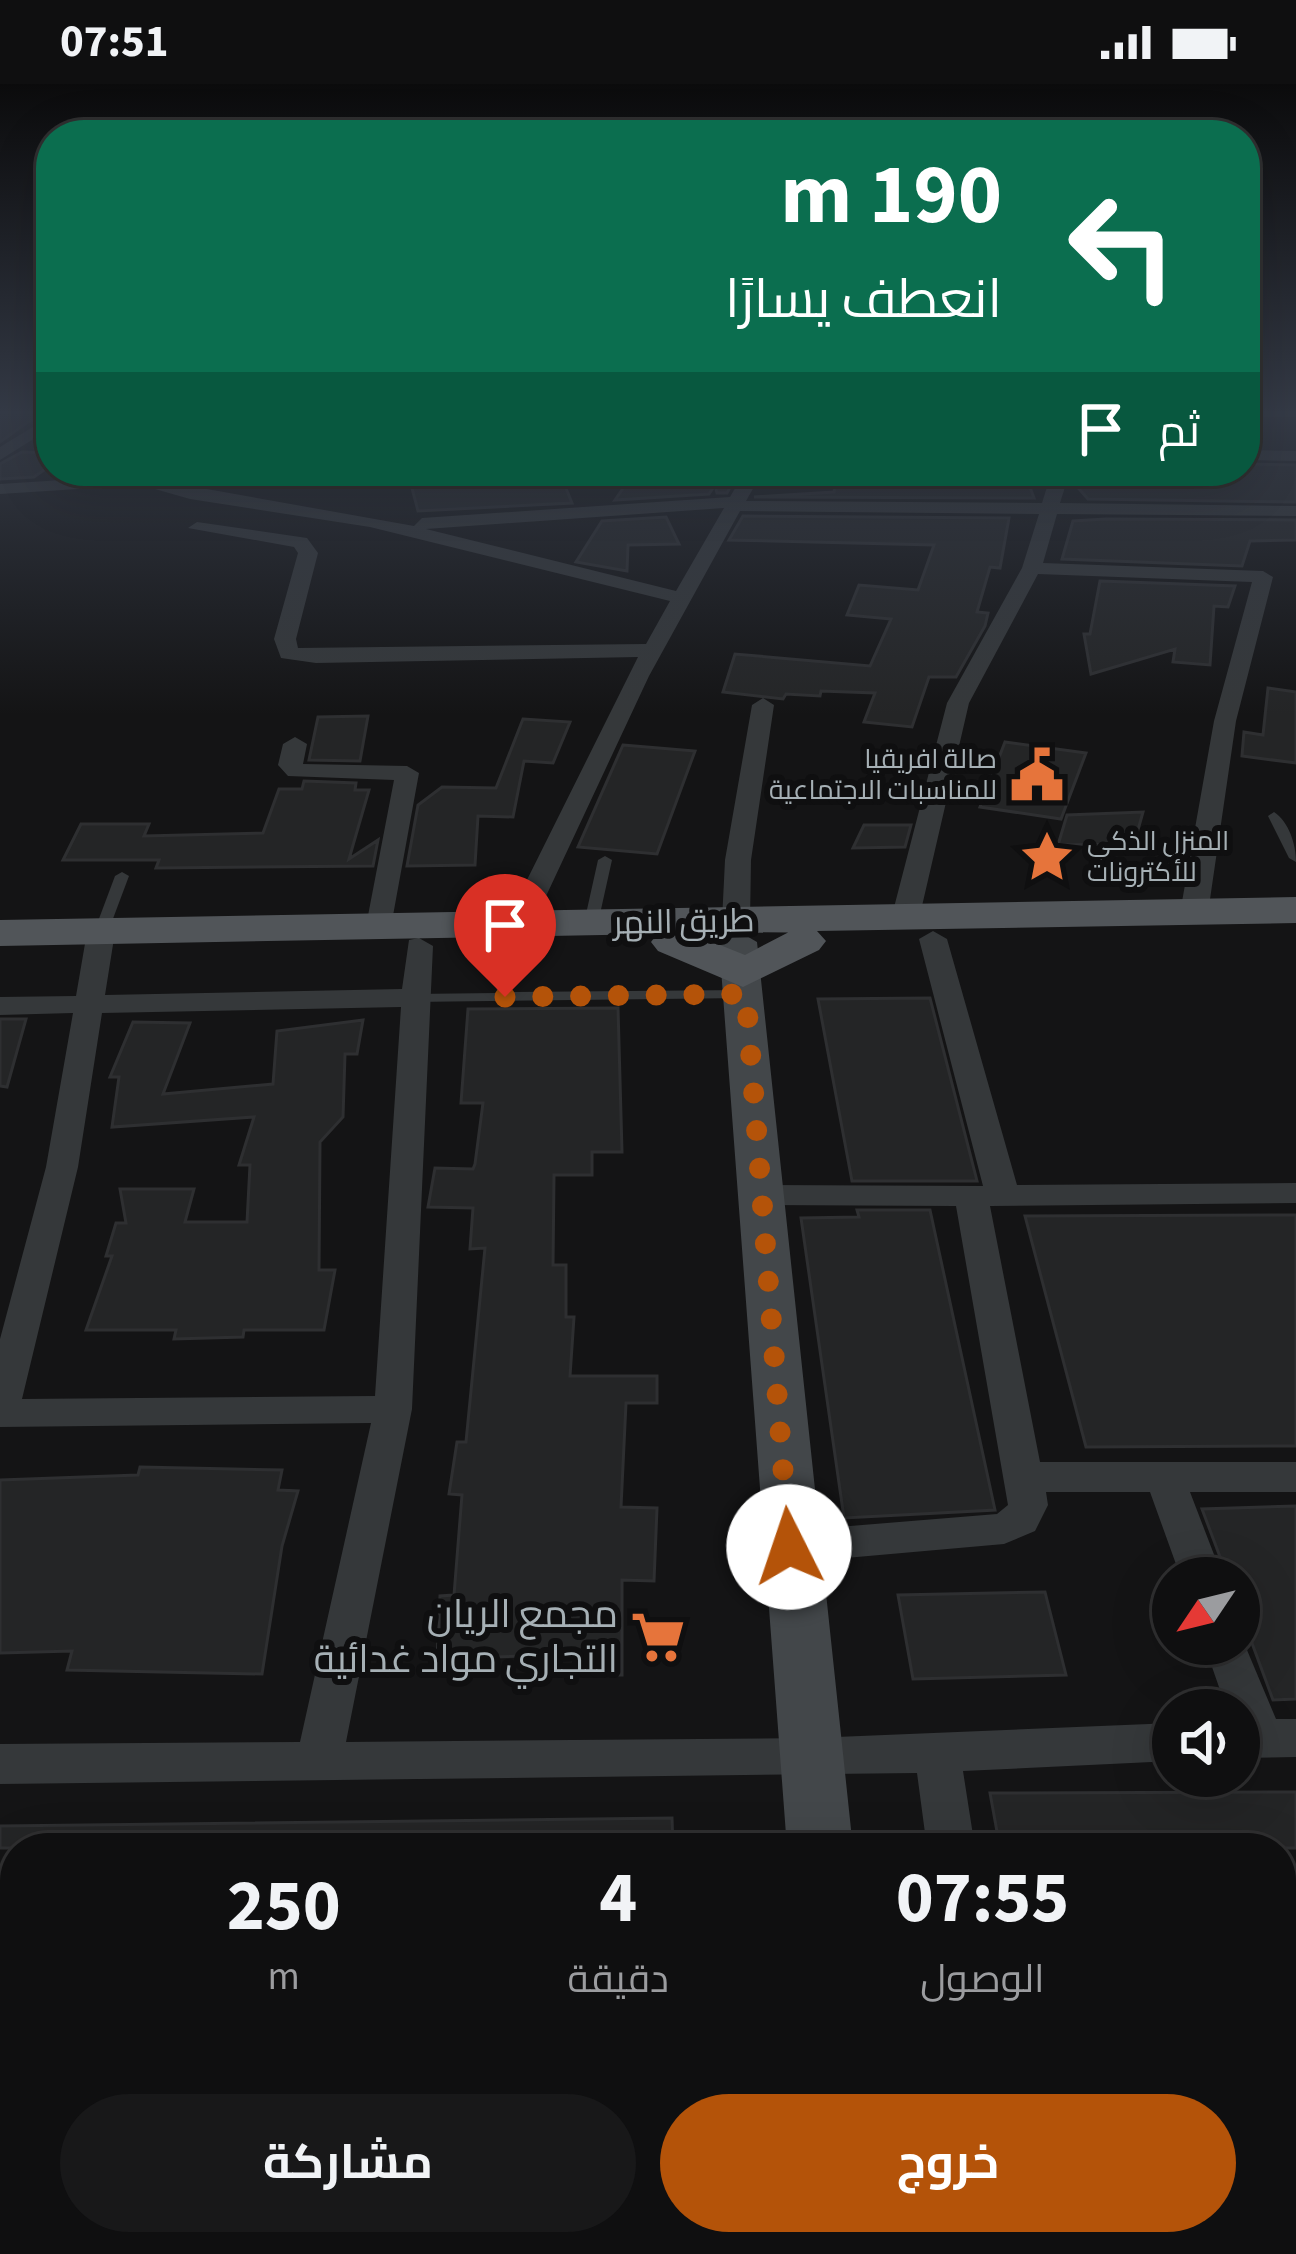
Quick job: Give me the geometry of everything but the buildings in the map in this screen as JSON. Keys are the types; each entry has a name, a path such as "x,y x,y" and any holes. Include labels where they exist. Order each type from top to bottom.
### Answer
{"main road":[{"name":"طريق النهر","path":"0,933 100,941 419,946 591,923 741,958 804,941 919,929 1296,910"},
{"name":"طريق النهر","path":"0,952 100,941 380,926 673,942 718,957 741,958 919,929 1296,930"},
{"path":"741,958 764,1195 789,1547 819,1833"}],"street":[{"path":"311,513 391,526 682,598"},
{"path":"391,526 590,513"},
{"path":"510,935 652,650 730,513"},
{"path":"789,1547 1004,1529 1021,1520 1028,1505 987,1196 919,929 958,704 1032,568 1049,513"},
{"path":"196,528 300,542 308,554 285,639 290,653 316,657 652,650"},
{"path":"1032,568 1263,577 1225,721 1194,913"},
{"path":"741,958 738,860 763,705"},
{"path":"296,744 290,765 297,771 407,773 380,926"},
{"path":"100,941 62,1167 0,1412 393,1409"},
{"path":"319,1762 393,1409 419,946"},
{"path":"0,1006 413,998"},
{"path":"764,1195 1296,1193"},
{"path":"1022,1477 1296,1477"},
{"path":"1165,1478 1194,1557"},
{"path":"1235,1665 1265,1738"},
{"path":"0,1764 812,1758 1152,1743"},
{"path":"937,1752 949,1833"}],"lane":[{"path":"1274,816 1296,858"},
{"path":"591,923 605,860"},
{"path":"100,941 122,876"},
{"path":"505,997 510,935"},
{"path":"413,998 505,997 741,958"}],"place":[{"name":"صالة افريقيا للمناسبات الاجتماعية","path":"1037,775"},
{"name":"المنزل الذكي للأكترونات","path":"1047,857"},
{"name":"مجمع الريان التجاري مواد غدائية","path":"658,1637"}],"route":[{"path":"505,997 746,994 789,1547"}]}
